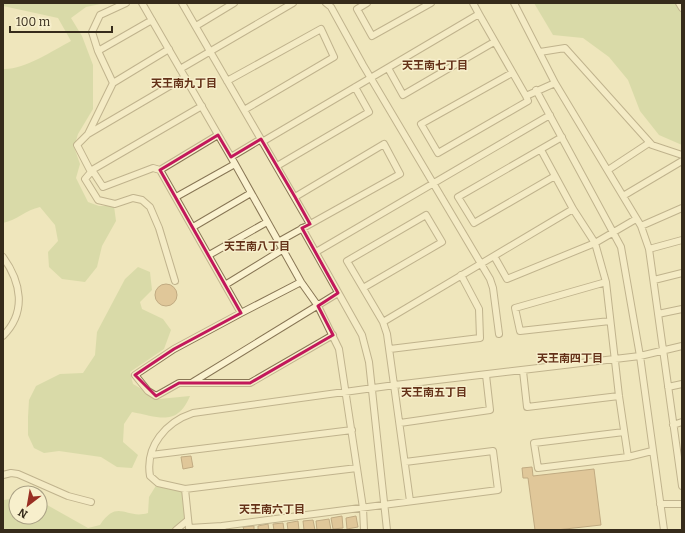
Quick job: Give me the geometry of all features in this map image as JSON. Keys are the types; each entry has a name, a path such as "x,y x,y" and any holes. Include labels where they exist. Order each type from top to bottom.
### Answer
{"street":[{"path":"113,83 98,51 92,32 100,15 126,3"},
{"path":"142,3 235,164 282,250 301,282 318,306 339,349 347,392 363,508 364,530"},
{"path":"182,3 310,224"},
{"path":"196,26 234,3"},
{"path":"180,68 293,3"},
{"path":"367,3 357,9 372,36 431,3"},
{"path":"474,3 494,42 526,96 528,101 438,153 421,124 512,73"},
{"path":"514,3 555,83 641,226 649,249 654,280 673,424 681,468 682,486"},
{"path":"679,3 682,8"},
{"path":"329,4 481,264 493,288 499,334"},
{"path":"231,157 262,141 479,14"},
{"path":"98,51 152,20"},
{"path":"227,81 320,29 334,57 244,110"},
{"path":"388,68 403,94 494,42"},
{"path":"540,52 565,48 649,143 659,148 682,155"},
{"path":"88,134 113,83 169,49"},
{"path":"185,77 88,134 77,144 91,171 103,187 153,168 160,170 241,313"},
{"path":"526,96 536,90 555,83"},
{"path":"277,166 369,112 355,87"},
{"path":"536,90 621,247 640,356 664,530"},
{"path":"175,281 159,228 150,207 142,200 134,198 115,204 98,200 85,180 91,171 202,106"},
{"path":"316,252 550,115"},
{"path":"160,170 218,135"},
{"path":"555,176 474,223 458,197 562,137"},
{"path":"608,170 649,143"},
{"path":"278,242 400,174 384,144 295,197"},
{"path":"541,150 573,210 594,243 606,282 614,359 628,457"},
{"path":"623,196 682,161"},
{"path":"176,197 235,164"},
{"path":"193,227 251,193"},
{"path":"641,226 682,208"},
{"path":"383,322 573,210"},
{"path":"363,288 442,242 426,215 347,262 383,322 387,334 410,501"},
{"path":"494,256 507,279 594,243 636,219"},
{"path":"209,255 267,222"},
{"path":"302,228 362,335 369,362 387,530"},
{"path":"649,249 682,240"},
{"path":"225,284 282,250"},
{"path":"3,257 19,290 20,300 16,317 3,336"},
{"path":"654,280 682,273"},
{"path":"390,349 480,338 479,309 461,275"},
{"path":"301,282 174,349 135,375 148,391 156,396 179,383 250,383 333,335"},
{"path":"606,282 515,308 520,331 610,321"},
{"path":"192,383 338,293"},
{"path":"658,314 682,309"},
{"path":"357,468 185,489 158,483 150,476 149,462 162,432 180,417 193,412 372,390 395,385 486,376 640,356 682,346"},
{"path":"523,371 527,407 619,396"},
{"path":"400,423 490,410 486,376"},
{"path":"668,387 682,384"},
{"path":"673,424 682,422"},
{"path":"151,455 352,430"},
{"path":"624,432 534,443 538,468 628,457 652,451"},
{"path":"185,489 189,528 223,528 498,490 493,451 405,462"},
{"path":"3,475 18,474 68,496 91,502"},
{"path":"660,504 682,504"},
{"path":"176,530 188,520"}],"highlighted area":[{"path":"218,135 231,157 261,139 295,197 310,224 302,228 338,293 318,306 333,335 250,383 179,383 156,396 135,375 174,349 241,313 160,170"}],"green space":[{"path":"3,3 105,3 86,7 71,18 82,36 93,65 93,109 78,134 74,147 80,164 76,178 88,202 99,206 114,206 116,221 102,246 97,267 85,282 62,279 49,267 48,252 58,241 55,225 40,207 30,210 13,220 3,223 3,69 29,63 47,55 71,41 58,18 3,6"},
{"path":"534,3 682,3 682,145 659,135 640,111 628,80 609,57 583,38 553,35"},
{"path":"138,267 150,272 152,290 140,302 142,309 163,319 171,330 164,349 130,372 133,384 159,399 190,396 185,406 173,416 166,418 132,412 124,424 123,442 138,455 132,468 117,467 101,457 59,451 44,453 34,448 28,435 28,417 29,400 36,386 60,374 83,373 95,355 97,332 125,279"},
{"path":"157,484 182,492 185,519 178,530 3,530 4,500 8,499 8,525 48,525 48,506 88,528 100,525 106,517 117,511 134,514 148,513 149,497"}],"building":[{"path":"162,284 170,284 177,291 177,299 170,306 162,306 155,299 155,291"},
{"path":"191,456 193,467 183,469 181,457"},
{"path":"532,467 533,476 594,469 601,525 556,530 535,530 528,478 523,478 522,468"},
{"path":"342,516 343,528 333,529 331,518"},
{"path":"356,516 358,527 347,529 346,518"},
{"path":"329,519 331,530 317,530 316,521"},
{"path":"313,520 315,530 304,530 303,521"},
{"path":"298,521 299,530 288,530 287,523"},
{"path":"283,523 284,530 274,530 273,524"},
{"path":"268,524 269,530 258,530 258,526"},
{"path":"254,526 254,530 244,530 243,527"}],"district":[{"name":"天王南七丁目","path":"435,65"},
{"name":"天王南九丁目","path":"184,83"},
{"name":"天王南八丁目","path":"257,246"},
{"name":"天王南四丁目","path":"570,358"},
{"name":"天王南五丁目","path":"434,392"},
{"name":"天王南六丁目","path":"272,509"}]}
